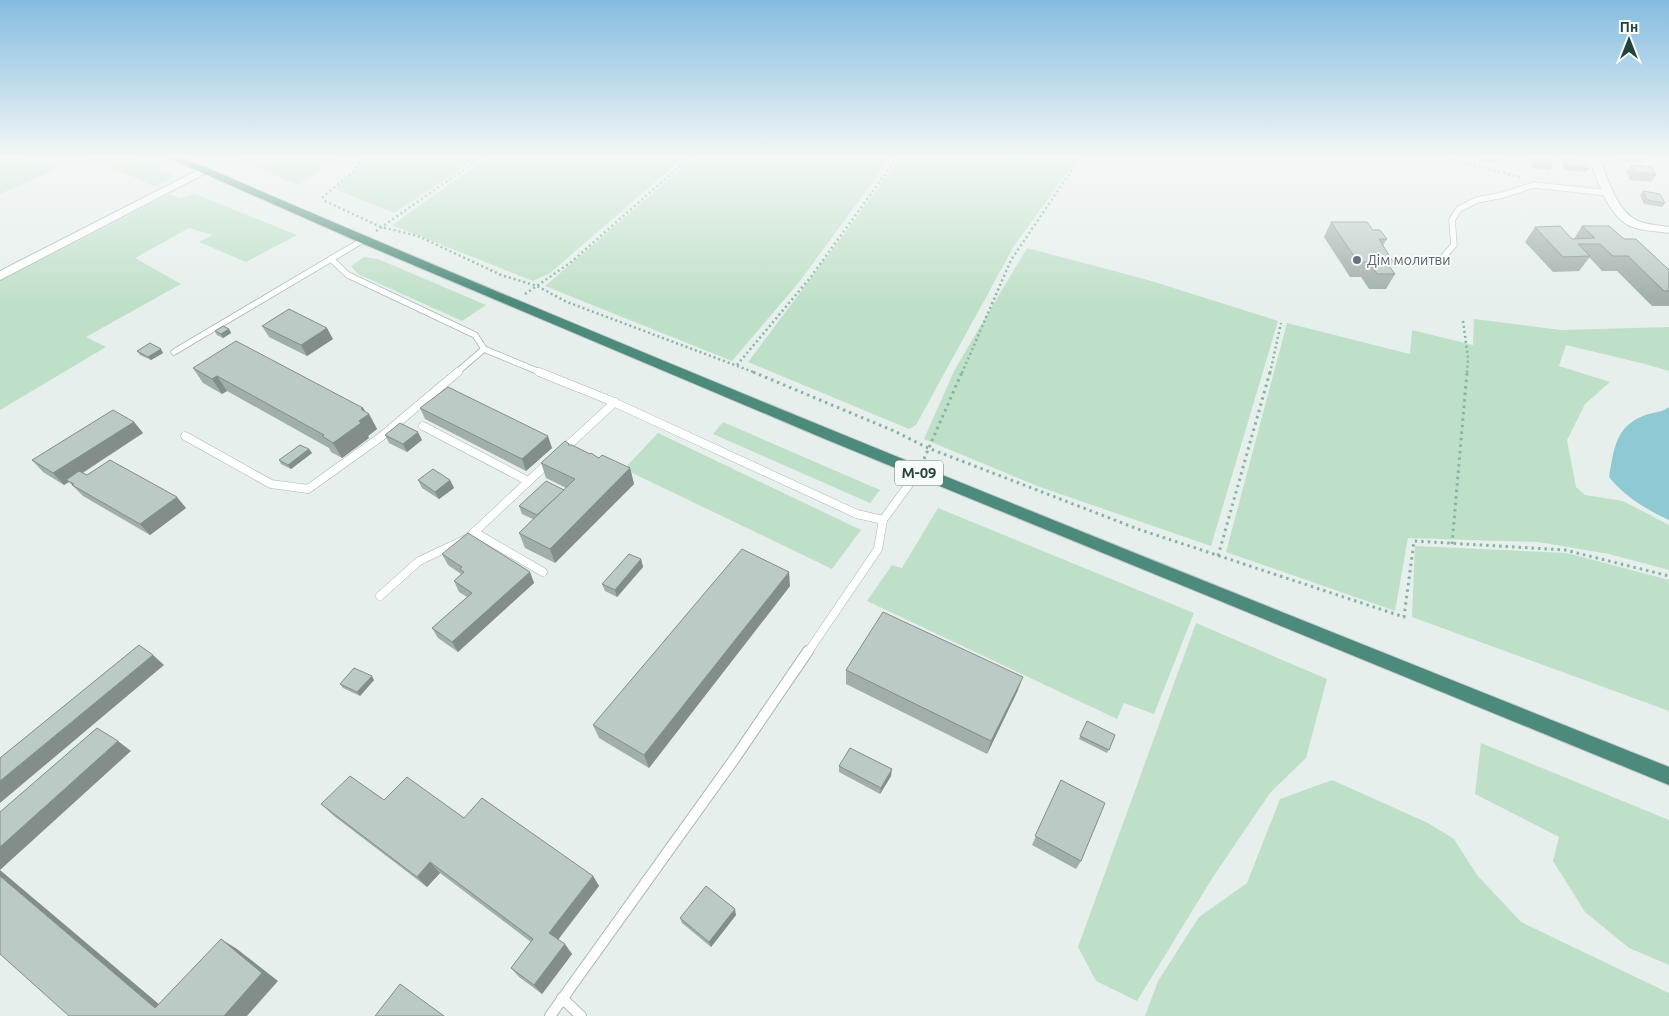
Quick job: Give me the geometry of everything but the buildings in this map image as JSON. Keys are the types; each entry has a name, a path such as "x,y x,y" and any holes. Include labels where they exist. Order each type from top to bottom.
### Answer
{"highway":[{"name":"М-09","path":"282,205 918,472 1669,776"}],"street":[{"path":"3,272 134,205"},
{"path":"1617,205 1632,223 1669,230"}],"lane":[{"path":"1444,256 1451,252 1456,243 1452,220 1459,209 1466,205"},
{"path":"174,352 363,240"},
{"path":"331,259 348,275 474,335 484,349 615,402 856,514 884,520"},
{"path":"185,436 272,484 308,489 382,436 484,349"},
{"path":"380,596 419,561 468,538 615,402"},
{"path":"423,426 528,481"},
{"path":"550,1016 735,758 878,549 884,520 918,472"},
{"path":"474,532 543,572"},
{"path":"562,998 581,1016"}],"path":[{"path":"335,205 382,227 418,236 501,275 537,286 567,302 737,365 892,430 928,448 1138,530 1404,617 1414,541 1564,550 1669,576"},
{"path":"363,240 413,205"},
{"path":"512,303 570,263 635,205"},
{"path":"737,365 810,278 863,205"},
{"path":"918,472 1011,260 1048,205"},
{"path":"1452,544 1468,358 1463,321"},
{"path":"1218,556 1268,382 1281,324"}],"green space":[{"path":"148,205 223,205 297,235 246,262 199,242 212,235 189,228 135,258 181,284 86,337 106,347 0,410 0,281"},
{"path":"375,205 405,205 394,213"},
{"path":"420,205 628,205 550,273 533,281 392,225"},
{"path":"639,205 855,205 800,281 732,361 545,286"},
{"path":"865,205 1044,205 1014,246 916,425 909,429 748,362"},
{"path":"1027,248 1148,280 1278,321 1211,546 1037,486 924,439 955,369"},
{"path":"364,257 378,259 486,305 462,321 358,274 351,266"},
{"path":"1474,319 1561,330 1669,327 1669,371 1566,345 1559,366 1610,382 1585,404 1567,440 1576,487 1585,495 1623,501 1669,525 1669,570 1609,554 1538,542 1408,538 1395,611 1226,552 1287,323 1410,354 1412,330 1473,345"},
{"path":"723,422 880,490 870,503 713,434"},
{"path":"658,433 861,530 832,569 624,469"},
{"path":"938,508 1194,613 1154,714 1124,703 1117,719 867,601 892,565 902,568"},
{"path":"1415,546 1567,553 1669,580 1669,711 1412,617"},
{"path":"1196,623 1327,679 1306,758 1270,793 1213,877 1137,1001 1096,981 1078,947"},
{"path":"1481,743 1669,820 1669,965 1629,948 1585,912 1553,861 1559,837 1475,794"},
{"path":"1332,780 1428,823 1454,839 1477,875 1521,922 1669,993 1669,1016 1145,1016 1158,981 1199,917 1247,883 1280,799"}],"water":[{"path":"1669,407 1669,520 1636,502 1609,477 1617,441 1627,426 1643,416"}],"place":[{"name":"Дім молитви","path":"1357,260"}]}
